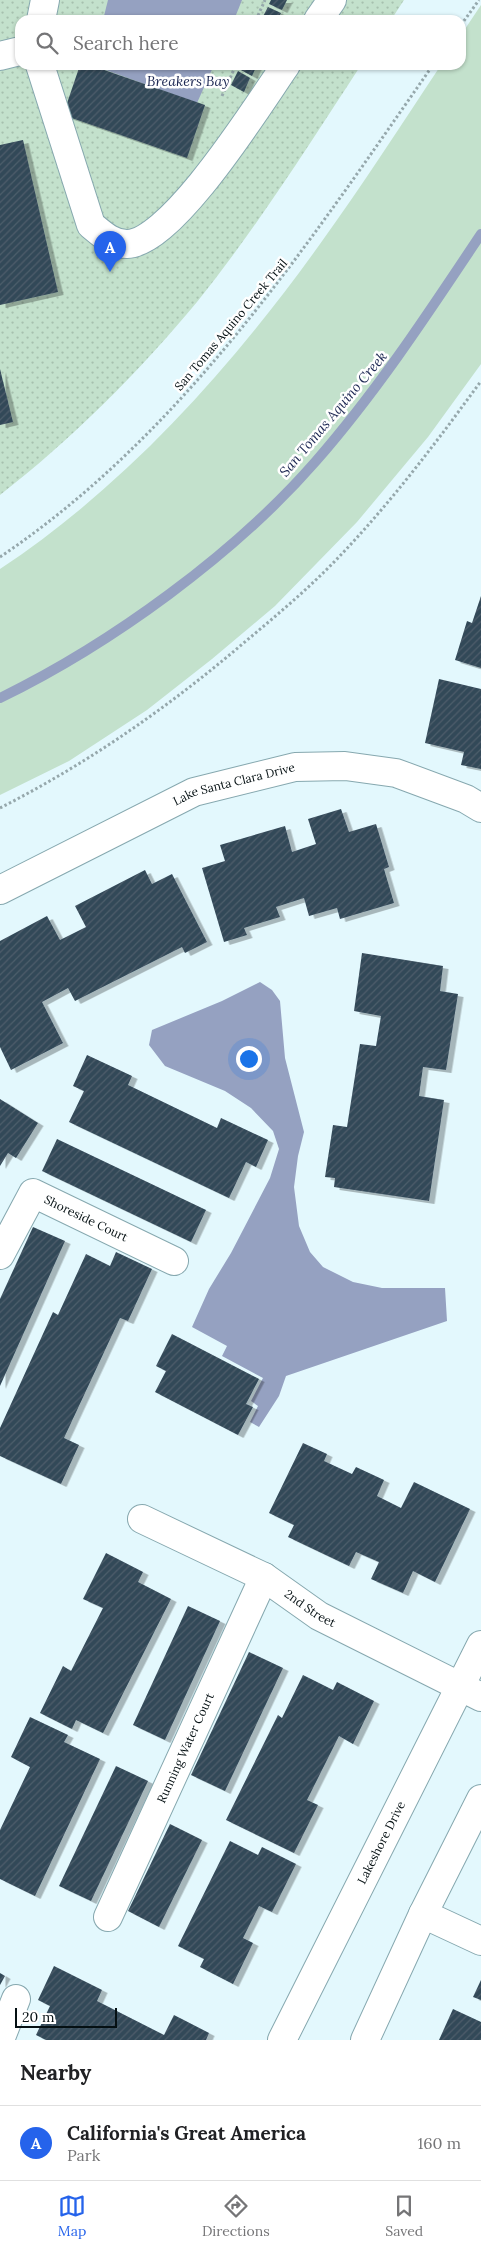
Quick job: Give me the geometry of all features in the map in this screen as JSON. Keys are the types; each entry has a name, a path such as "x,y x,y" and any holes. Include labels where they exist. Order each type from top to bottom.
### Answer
{"street":[{"path":"42,15 45,0"},
{"path":"322,15 332,0"},
{"path":"0,56 15,52"},
{"path":"42,70 91,225 108,240 128,244 144,239 199,188 282,70"},
{"name":"Lake Santa Clara Drive","path":"0,890 194,792 295,767 344,766 396,773 466,799 481,808"},
{"name":"Shoreside Court","path":"0,1255 33,1193 174,1261"},
{"name":"2nd Street","path":"142,1519 264,1577 319,1616 471,1692"},
{"name":"Running Water Court","path":"108,1917 264,1577"},
{"name":"Lakeshore Drive","path":"282,2040 471,1692 481,1645"},
{"path":"365,2040 423,1914 481,1799"},
{"path":"423,1914 481,1941"},
{"path":"0,2040 16,1999"}],"path":[{"path":"258,15 265,0"},
{"path":"466,18 479,0"},
{"path":"222,96 234,70"},
{"name":"San Tomas Aquino Creek Trail","path":"0,557 22,542 122,460 246,324 299,256 429,70"},
{"path":"0,808 82,763 144,722 202,679 287,607 336,561 378,513 421,461 481,382"}],"green space":[{"path":"0,0 404,0 394,15 15,15 15,70 358,70 262,215 197,302 152,354 104,404 27,474 0,495"},
{"path":"481,5 481,364 428,437 357,522 275,606 147,710 69,761 0,795 0,569 47,536 134,462 214,379 251,335 320,244 438,70 466,70 466,28"}],"water":[{"path":"108,0 242,0 236,15 104,15"},
{"name":"Breakers Bay","path":"106,70 212,70 197,103"},
{"path":"260,982 272,990 280,1001 285,1058 304,1132 298,1156 294,1187 299,1226 310,1252 323,1267 353,1282 382,1288 445,1288 447,1321 286,1376 279,1396 259,1427 250,1422 258,1406 251,1401 263,1378 222,1356 227,1346 192,1327 209,1289 231,1253 270,1178 279,1149 273,1131 251,1108 225,1091 165,1066 149,1045 152,1030 222,1001"}],"building":[{"path":"271,0 287,0 282,10 269,4"},
{"path":"268,7 281,13 280,15 264,15"},
{"path":"78,70 104,70 205,105 187,158 63,115"},
{"path":"241,70 255,70 252,76"},
{"path":"238,71 250,78 244,92 231,85"},
{"path":"23,140 58,292 0,305 0,145"},
{"path":"0,369 13,422 0,425"},
{"path":"481,596 481,668 455,660 467,621 472,623"},
{"path":"439,679 481,689 481,769 461,765 464,752 425,743"},
{"path":"341,809 349,832 376,824 389,867 384,869 394,903 340,919 337,908 309,916 304,898 276,907 280,917 244,928 247,935 224,942 202,868 225,861 220,845 285,826 292,852 316,844 308,819"},
{"path":"145,870 152,884 172,874 207,942 185,953 182,947 75,1001 68,988 42,1002 63,1043 11,1070 0,1047 0,941 47,916 60,940 86,927 75,906"},
{"path":"362,953 443,966 440,991 458,994 446,1070 423,1067 419,1096 444,1100 429,1201 334,1187 335,1178 325,1177 333,1125 347,1127 360,1044 376,1046 381,1016 354,1011"},
{"path":"87,1055 132,1076 128,1085 217,1128 221,1118 268,1140 256,1167 246,1162 229,1198 69,1122 84,1091 73,1086"},
{"path":"0,1099 38,1123 16,1158 8,1153 0,1166"},
{"path":"57,1139 206,1210 191,1242 42,1171"},
{"path":"33,1227 65,1241 0,1386 0,1299"},
{"path":"116,1252 152,1269 128,1321 120,1318 64,1438 79,1445 61,1484 0,1456 0,1428 53,1312 58,1315 86,1254 110,1266"},
{"path":"172,1334 259,1379 246,1404 253,1407 238,1435 155,1392 166,1371 156,1366"},
{"path":"303,1443 327,1454 324,1461 352,1474 356,1467 384,1480 377,1496 401,1508 414,1482 470,1509 435,1582 413,1571 403,1593 371,1579 379,1562 356,1552 349,1566 288,1537 294,1525 269,1513"},
{"path":"106,1553 143,1572 138,1582 171,1599 103,1733 76,1720 72,1729 40,1713 63,1666 71,1671 103,1608 83,1599"},
{"path":"188,1606 220,1621 165,1740 133,1725"},
{"path":"249,1652 283,1668 225,1791 191,1775"},
{"path":"303,1675 333,1690 337,1682 374,1701 353,1744 339,1736 307,1800 318,1805 294,1853 226,1820 278,1715 282,1718"},
{"path":"30,1717 68,1735 64,1742 100,1759 35,1896 0,1879 0,1830 30,1767 11,1757"},
{"path":"116,1766 148,1781 91,1901 59,1886"},
{"path":"170,1824 202,1840 159,1927 128,1911"},
{"path":"230,1841 258,1855 262,1847 296,1864 272,1912 259,1906 243,1938 253,1943 233,1984 200,1967 204,1959 178,1946"},
{"path":"54,1966 102,1990 97,2001 164,2035 174,2015 209,2033 206,2040 46,2040 36,2035 50,2006 38,2000"},
{"path":"0,1973 5,1976 0,1985"},
{"path":"481,1980 481,2000 473,1997"},
{"path":"453,2009 481,2022 481,2040 439,2040"}],"waterway":[{"name":"San Tomas Aquino Creek","path":"0,698 85,651 127,624 210,563 284,496 361,407 481,234"}],"place":[{"name":"California's Great America","path":"110,272"}]}
